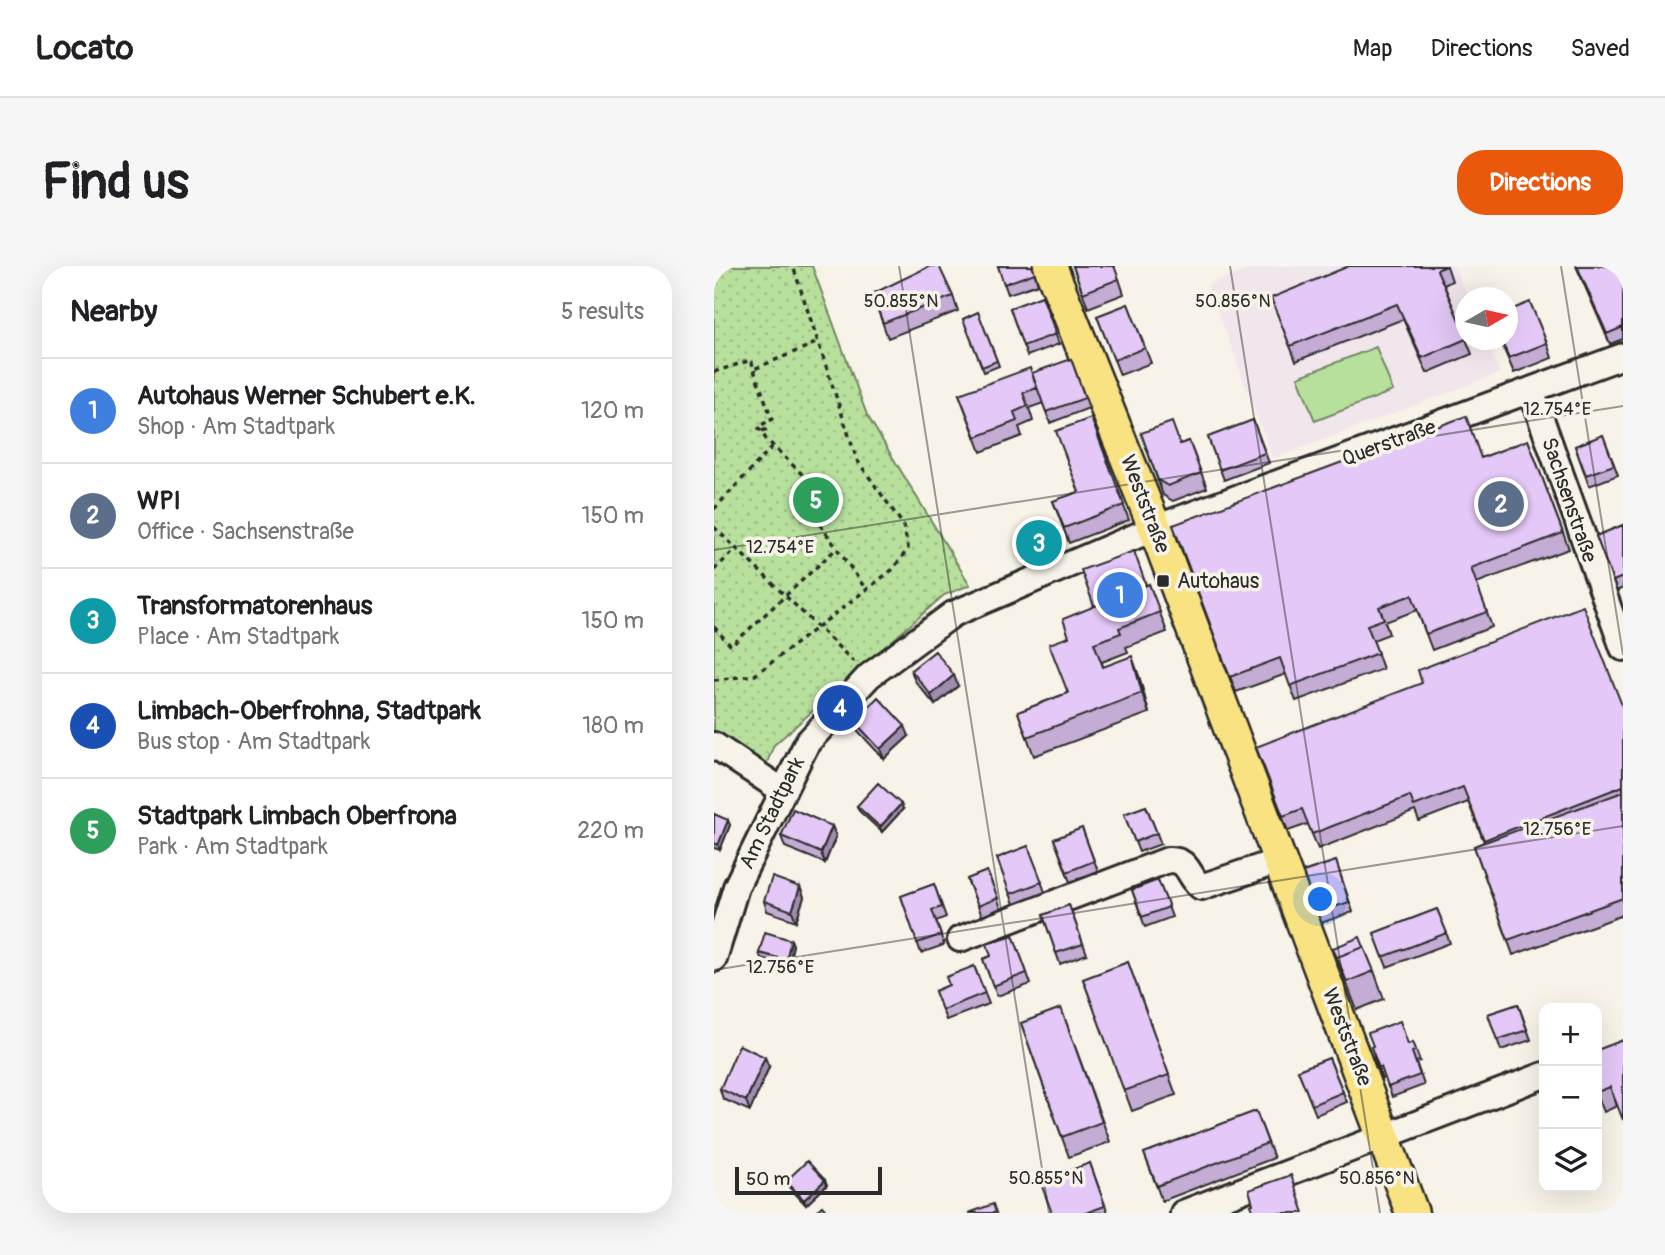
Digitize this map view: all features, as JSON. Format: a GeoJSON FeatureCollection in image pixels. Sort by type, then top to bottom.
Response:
{"type":"FeatureCollection","features":[{"type":"Feature","properties":{"kind":"main road","name":"Weststraße"},"geometry":{"type":"LineString","coordinates":[[1050,266],[1155,528],[1412,1213]]}},
{"type":"Feature","properties":{"kind":"street","name":"Querstraße"},"geometry":{"type":"LineString","coordinates":[[1155,528],[1623,356]]}},
{"type":"Feature","properties":{"kind":"street","name":"Sachsenstraße"},"geometry":{"type":"LineString","coordinates":[[1531,391],[1623,648]]}},
{"type":"Feature","properties":{"kind":"street","name":"Am Stadtpark"},"geometry":{"type":"LineString","coordinates":[[714,959],[736,887],[807,743],[869,676],[953,614],[1155,528]]}},
{"type":"Feature","properties":{"kind":"street"},"geometry":{"type":"LineString","coordinates":[[714,745],[783,791]]}},
{"type":"Feature","properties":{"kind":"street"},"geometry":{"type":"LineString","coordinates":[[960,939],[1168,860],[1178,859],[1187,865],[1201,887],[1212,886],[1279,861]]}},
{"type":"Feature","properties":{"kind":"street"},"geometry":{"type":"LineString","coordinates":[[1183,1213],[1539,1076]]}},
{"type":"Feature","properties":{"kind":"path"},"geometry":{"type":"LineString","coordinates":[[714,680],[755,675],[903,560],[908,540],[896,512],[857,460],[816,343],[793,266]]}},
{"type":"Feature","properties":{"kind":"path"},"geometry":{"type":"LineString","coordinates":[[754,369],[816,343]]}},
{"type":"Feature","properties":{"kind":"path"},"geometry":{"type":"LineString","coordinates":[[714,372],[751,360],[772,419],[759,424],[762,431],[773,446],[809,481],[814,516],[865,588]]}},
{"type":"Feature","properties":{"kind":"path"},"geometry":{"type":"LineString","coordinates":[[714,509],[773,446]]}},
{"type":"Feature","properties":{"kind":"path"},"geometry":{"type":"LineString","coordinates":[[714,527],[846,654]]}},
{"type":"Feature","properties":{"kind":"path"},"geometry":{"type":"LineString","coordinates":[[714,627],[731,646],[837,548]]}},
{"type":"Feature","properties":{"kind":"path"},"geometry":{"type":"LineString","coordinates":[[714,569],[736,549]]}},
{"type":"Feature","properties":{"kind":"shaded area"},"geometry":{"type":"Polygon","coordinates":[[[1257,266],[1454,266],[1463,287],[1455,287],[1455,350],[1490,350],[1500,373],[1273,459],[1208,285],[1257,266]]]}},
{"type":"Feature","properties":{"kind":"green space"},"geometry":{"type":"Polygon","coordinates":[[[714,266],[812,266],[867,415],[970,585],[944,595],[774,745],[766,765],[714,730],[714,266]]]}},
{"type":"Feature","properties":{"kind":"green space"},"geometry":{"type":"Polygon","coordinates":[[[1376,347],[1393,391],[1315,421],[1298,377],[1376,347]]]}},
{"type":"Feature","properties":{"kind":"building"},"geometry":{"type":"Polygon","coordinates":[[[930,266],[939,266],[953,296],[883,323],[872,294],[930,266]]]}},
{"type":"Feature","properties":{"kind":"building"},"geometry":{"type":"Polygon","coordinates":[[[998,266],[1032,266],[1035,273],[1004,284],[998,266]]]}},
{"type":"Feature","properties":{"kind":"building"},"geometry":{"type":"Polygon","coordinates":[[[1073,266],[1114,266],[1119,279],[1083,293],[1073,266]]]}},
{"type":"Feature","properties":{"kind":"building"},"geometry":{"type":"Polygon","coordinates":[[[1349,266],[1446,266],[1437,270],[1455,311],[1455,344],[1422,358],[1397,304],[1290,346],[1271,298],[1349,266]]]}},
{"type":"Feature","properties":{"kind":"building"},"geometry":{"type":"Polygon","coordinates":[[[1577,266],[1617,266],[1623,279],[1623,327],[1607,334],[1577,266]]]}},
{"type":"Feature","properties":{"kind":"building"},"geometry":{"type":"Polygon","coordinates":[[[1042,296],[1056,334],[1023,346],[1010,308],[1042,296]]]}},
{"type":"Feature","properties":{"kind":"building"},"geometry":{"type":"Polygon","coordinates":[[[1530,302],[1547,343],[1509,358],[1505,350],[1518,350],[1518,307],[1530,302]]]}},
{"type":"Feature","properties":{"kind":"building"},"geometry":{"type":"Polygon","coordinates":[[[1128,304],[1145,348],[1114,360],[1097,316],[1128,304]]]}},
{"type":"Feature","properties":{"kind":"building"},"geometry":{"type":"Polygon","coordinates":[[[978,312],[997,361],[982,367],[963,319],[978,312]]]}},
{"type":"Feature","properties":{"kind":"building"},"geometry":{"type":"Polygon","coordinates":[[[1071,359],[1085,398],[1046,412],[1032,373],[1071,359]]]}},
{"type":"Feature","properties":{"kind":"building"},"geometry":{"type":"Polygon","coordinates":[[[1030,368],[1037,388],[1023,393],[1028,406],[1014,412],[1017,421],[976,437],[959,394],[1030,368]]]}},
{"type":"Feature","properties":{"kind":"building"},"geometry":{"type":"Polygon","coordinates":[[[1466,416],[1481,458],[1528,440],[1563,533],[1471,568],[1487,612],[1426,634],[1412,595],[1379,607],[1384,619],[1367,625],[1378,653],[1290,686],[1280,658],[1230,677],[1173,525],[1466,416]]]}},
{"type":"Feature","properties":{"kind":"building"},"geometry":{"type":"Polygon","coordinates":[[[1091,418],[1124,505],[1064,528],[1053,501],[1079,492],[1056,431],[1091,418]]]}},
{"type":"Feature","properties":{"kind":"building"},"geometry":{"type":"Polygon","coordinates":[[[1253,420],[1265,453],[1220,470],[1208,437],[1253,420]]]}},
{"type":"Feature","properties":{"kind":"building"},"geometry":{"type":"Polygon","coordinates":[[[1172,422],[1180,444],[1189,441],[1201,473],[1168,486],[1158,480],[1141,433],[1172,422]]]}},
{"type":"Feature","properties":{"kind":"building"},"geometry":{"type":"Polygon","coordinates":[[[1603,435],[1614,465],[1586,475],[1575,446],[1603,435]]]}},
{"type":"Feature","properties":{"kind":"building"},"geometry":{"type":"Polygon","coordinates":[[[1040,521],[1042,531],[1027,536],[1024,526],[1040,521]]]}},
{"type":"Feature","properties":{"kind":"building"},"geometry":{"type":"Polygon","coordinates":[[[1623,525],[1623,577],[1613,581],[1596,536],[1623,525]]]}},
{"type":"Feature","properties":{"kind":"building"},"geometry":{"type":"Polygon","coordinates":[[[1134,551],[1146,585],[1094,606],[1081,570],[1134,551]]]}},
{"type":"Feature","properties":{"kind":"building"},"geometry":{"type":"Polygon","coordinates":[[[1149,584],[1160,612],[1119,628],[1121,633],[1094,643],[1103,667],[1132,656],[1142,693],[1027,737],[1018,712],[1068,693],[1049,644],[1069,637],[1063,619],[1149,584]]]}},
{"type":"Feature","properties":{"kind":"building"},"geometry":{"type":"Polygon","coordinates":[[[1583,606],[1623,708],[1623,786],[1484,840],[1463,787],[1414,806],[1410,796],[1312,834],[1302,809],[1283,816],[1256,747],[1422,683],[1418,670],[1583,606]]]}},
{"type":"Feature","properties":{"kind":"building"},"geometry":{"type":"Polygon","coordinates":[[[935,651],[954,675],[931,695],[911,670],[935,651]]]}},
{"type":"Feature","properties":{"kind":"building"},"geometry":{"type":"Polygon","coordinates":[[[878,697],[905,726],[880,749],[854,721],[878,697]]]}},
{"type":"Feature","properties":{"kind":"building"},"geometry":{"type":"Polygon","coordinates":[[[878,783],[901,804],[880,827],[857,806],[878,783]]]}},
{"type":"Feature","properties":{"kind":"building"},"geometry":{"type":"Polygon","coordinates":[[[1623,792],[1623,898],[1508,940],[1474,846],[1623,792]]]}},
{"type":"Feature","properties":{"kind":"building"},"geometry":{"type":"Polygon","coordinates":[[[1146,806],[1157,833],[1135,842],[1124,814],[1146,806]]]}},
{"type":"Feature","properties":{"kind":"building"},"geometry":{"type":"Polygon","coordinates":[[[793,809],[832,826],[821,853],[781,836],[793,809]]]}},
{"type":"Feature","properties":{"kind":"building"},"geometry":{"type":"Polygon","coordinates":[[[714,814],[728,820],[718,845],[714,843],[714,814]]]}},
{"type":"Feature","properties":{"kind":"building"},"geometry":{"type":"Polygon","coordinates":[[[1082,828],[1094,861],[1067,872],[1054,839],[1082,828]]]}},
{"type":"Feature","properties":{"kind":"building"},"geometry":{"type":"Polygon","coordinates":[[[1028,846],[1042,882],[1010,894],[997,858],[1028,846]]]}},
{"type":"Feature","properties":{"kind":"building"},"geometry":{"type":"Polygon","coordinates":[[[1336,861],[1349,902],[1317,913],[1303,872],[1336,861]]]}},
{"type":"Feature","properties":{"kind":"building"},"geometry":{"type":"Polygon","coordinates":[[[987,871],[998,898],[978,906],[967,879],[987,871]]]}},
{"type":"Feature","properties":{"kind":"building"},"geometry":{"type":"Polygon","coordinates":[[[772,877],[800,887],[792,911],[764,901],[772,877]]]}},
{"type":"Feature","properties":{"kind":"building"},"geometry":{"type":"Polygon","coordinates":[[[1158,880],[1169,907],[1142,917],[1132,890],[1158,880]]]}},
{"type":"Feature","properties":{"kind":"building"},"geometry":{"type":"Polygon","coordinates":[[[934,884],[942,907],[932,910],[941,935],[917,943],[901,896],[934,884]]]}},
{"type":"Feature","properties":{"kind":"building"},"geometry":{"type":"Polygon","coordinates":[[[1069,905],[1083,944],[1056,953],[1043,915],[1069,905]]]}},
{"type":"Feature","properties":{"kind":"building"},"geometry":{"type":"Polygon","coordinates":[[[1437,909],[1447,933],[1383,957],[1374,933],[1437,909]]]}},
{"type":"Feature","properties":{"kind":"building"},"geometry":{"type":"Polygon","coordinates":[[[765,932],[791,940],[786,960],[759,953],[765,932]]]}},
{"type":"Feature","properties":{"kind":"building"},"geometry":{"type":"Polygon","coordinates":[[[1013,935],[1027,973],[993,986],[983,959],[991,956],[987,944],[1013,935]]]}},
{"type":"Feature","properties":{"kind":"building"},"geometry":{"type":"Polygon","coordinates":[[[1360,937],[1364,947],[1337,957],[1344,975],[1333,948],[1360,937]]]}},
{"type":"Feature","properties":{"kind":"building"},"geometry":{"type":"Polygon","coordinates":[[[1364,947],[1374,971],[1347,982],[1337,957],[1364,947]]]}},
{"type":"Feature","properties":{"kind":"building"},"geometry":{"type":"Polygon","coordinates":[[[1128,962],[1169,1075],[1124,1091],[1083,979],[1128,962]]]}},
{"type":"Feature","properties":{"kind":"building"},"geometry":{"type":"Polygon","coordinates":[[[974,966],[985,993],[942,1010],[935,991],[949,985],[946,977],[974,966]]]}},
{"type":"Feature","properties":{"kind":"building"},"geometry":{"type":"Polygon","coordinates":[[[1518,1004],[1527,1030],[1497,1040],[1488,1014],[1518,1004]]]}},
{"type":"Feature","properties":{"kind":"building"},"geometry":{"type":"Polygon","coordinates":[[[1061,1008],[1102,1122],[1062,1137],[1021,1023],[1061,1008]]]}},
{"type":"Feature","properties":{"kind":"building"},"geometry":{"type":"Polygon","coordinates":[[[1400,1021],[1408,1044],[1413,1042],[1416,1050],[1412,1052],[1420,1075],[1388,1087],[1368,1033],[1400,1021]]]}},
{"type":"Feature","properties":{"kind":"building"},"geometry":{"type":"Polygon","coordinates":[[[1623,1040],[1623,1120],[1610,1087],[1602,1090],[1602,1048],[1623,1040]]]}},
{"type":"Feature","properties":{"kind":"building"},"geometry":{"type":"Polygon","coordinates":[[[739,1045],[765,1057],[746,1101],[720,1089],[739,1045]]]}},
{"type":"Feature","properties":{"kind":"building"},"geometry":{"type":"Polygon","coordinates":[[[1329,1058],[1343,1092],[1312,1105],[1298,1070],[1329,1058]]]}},
{"type":"Feature","properties":{"kind":"building"},"geometry":{"type":"Polygon","coordinates":[[[1256,1111],[1268,1143],[1157,1186],[1144,1153],[1256,1111]]]}},
{"type":"Feature","properties":{"kind":"building"},"geometry":{"type":"Polygon","coordinates":[[[807,1161],[825,1180],[804,1200],[786,1181],[807,1161]]]}},
{"type":"Feature","properties":{"kind":"building"},"geometry":{"type":"Polygon","coordinates":[[[1090,1163],[1105,1206],[1086,1213],[1052,1213],[1040,1181],[1090,1163]]]}},
{"type":"Feature","properties":{"kind":"building"},"geometry":{"type":"Polygon","coordinates":[[[1291,1175],[1304,1213],[1254,1213],[1249,1190],[1291,1175]]]}},
{"type":"Feature","properties":{"kind":"building"},"geometry":{"type":"Polygon","coordinates":[[[993,1204],[996,1213],[969,1213],[993,1204]]]}},
{"type":"Feature","properties":{"kind":"building"},"geometry":{"type":"Polygon","coordinates":[[[822,1206],[828,1213],[814,1213],[822,1206]]]}},
{"type":"Feature","properties":{"kind":"place","name":"Stadtpark Limbach Oberfrona"},"geometry":{"type":"Point","coordinates":[816,500]}},
{"type":"Feature","properties":{"kind":"place","name":"WPI"},"geometry":{"type":"Point","coordinates":[1501,504]}},
{"type":"Feature","properties":{"kind":"place","name":"Transformatorenhaus"},"geometry":{"type":"Point","coordinates":[1039,543]}},
{"type":"Feature","properties":{"kind":"place","name":"Autohaus"},"geometry":{"type":"Point","coordinates":[1163,581]}},
{"type":"Feature","properties":{"kind":"place","name":"Autohaus Werner Schubert e.K."},"geometry":{"type":"Point","coordinates":[1120,595]}},
{"type":"Feature","properties":{"kind":"place","name":"Limbach-Oberfrohna, Stadtpark"},"geometry":{"type":"Point","coordinates":[840,708]}}]}
